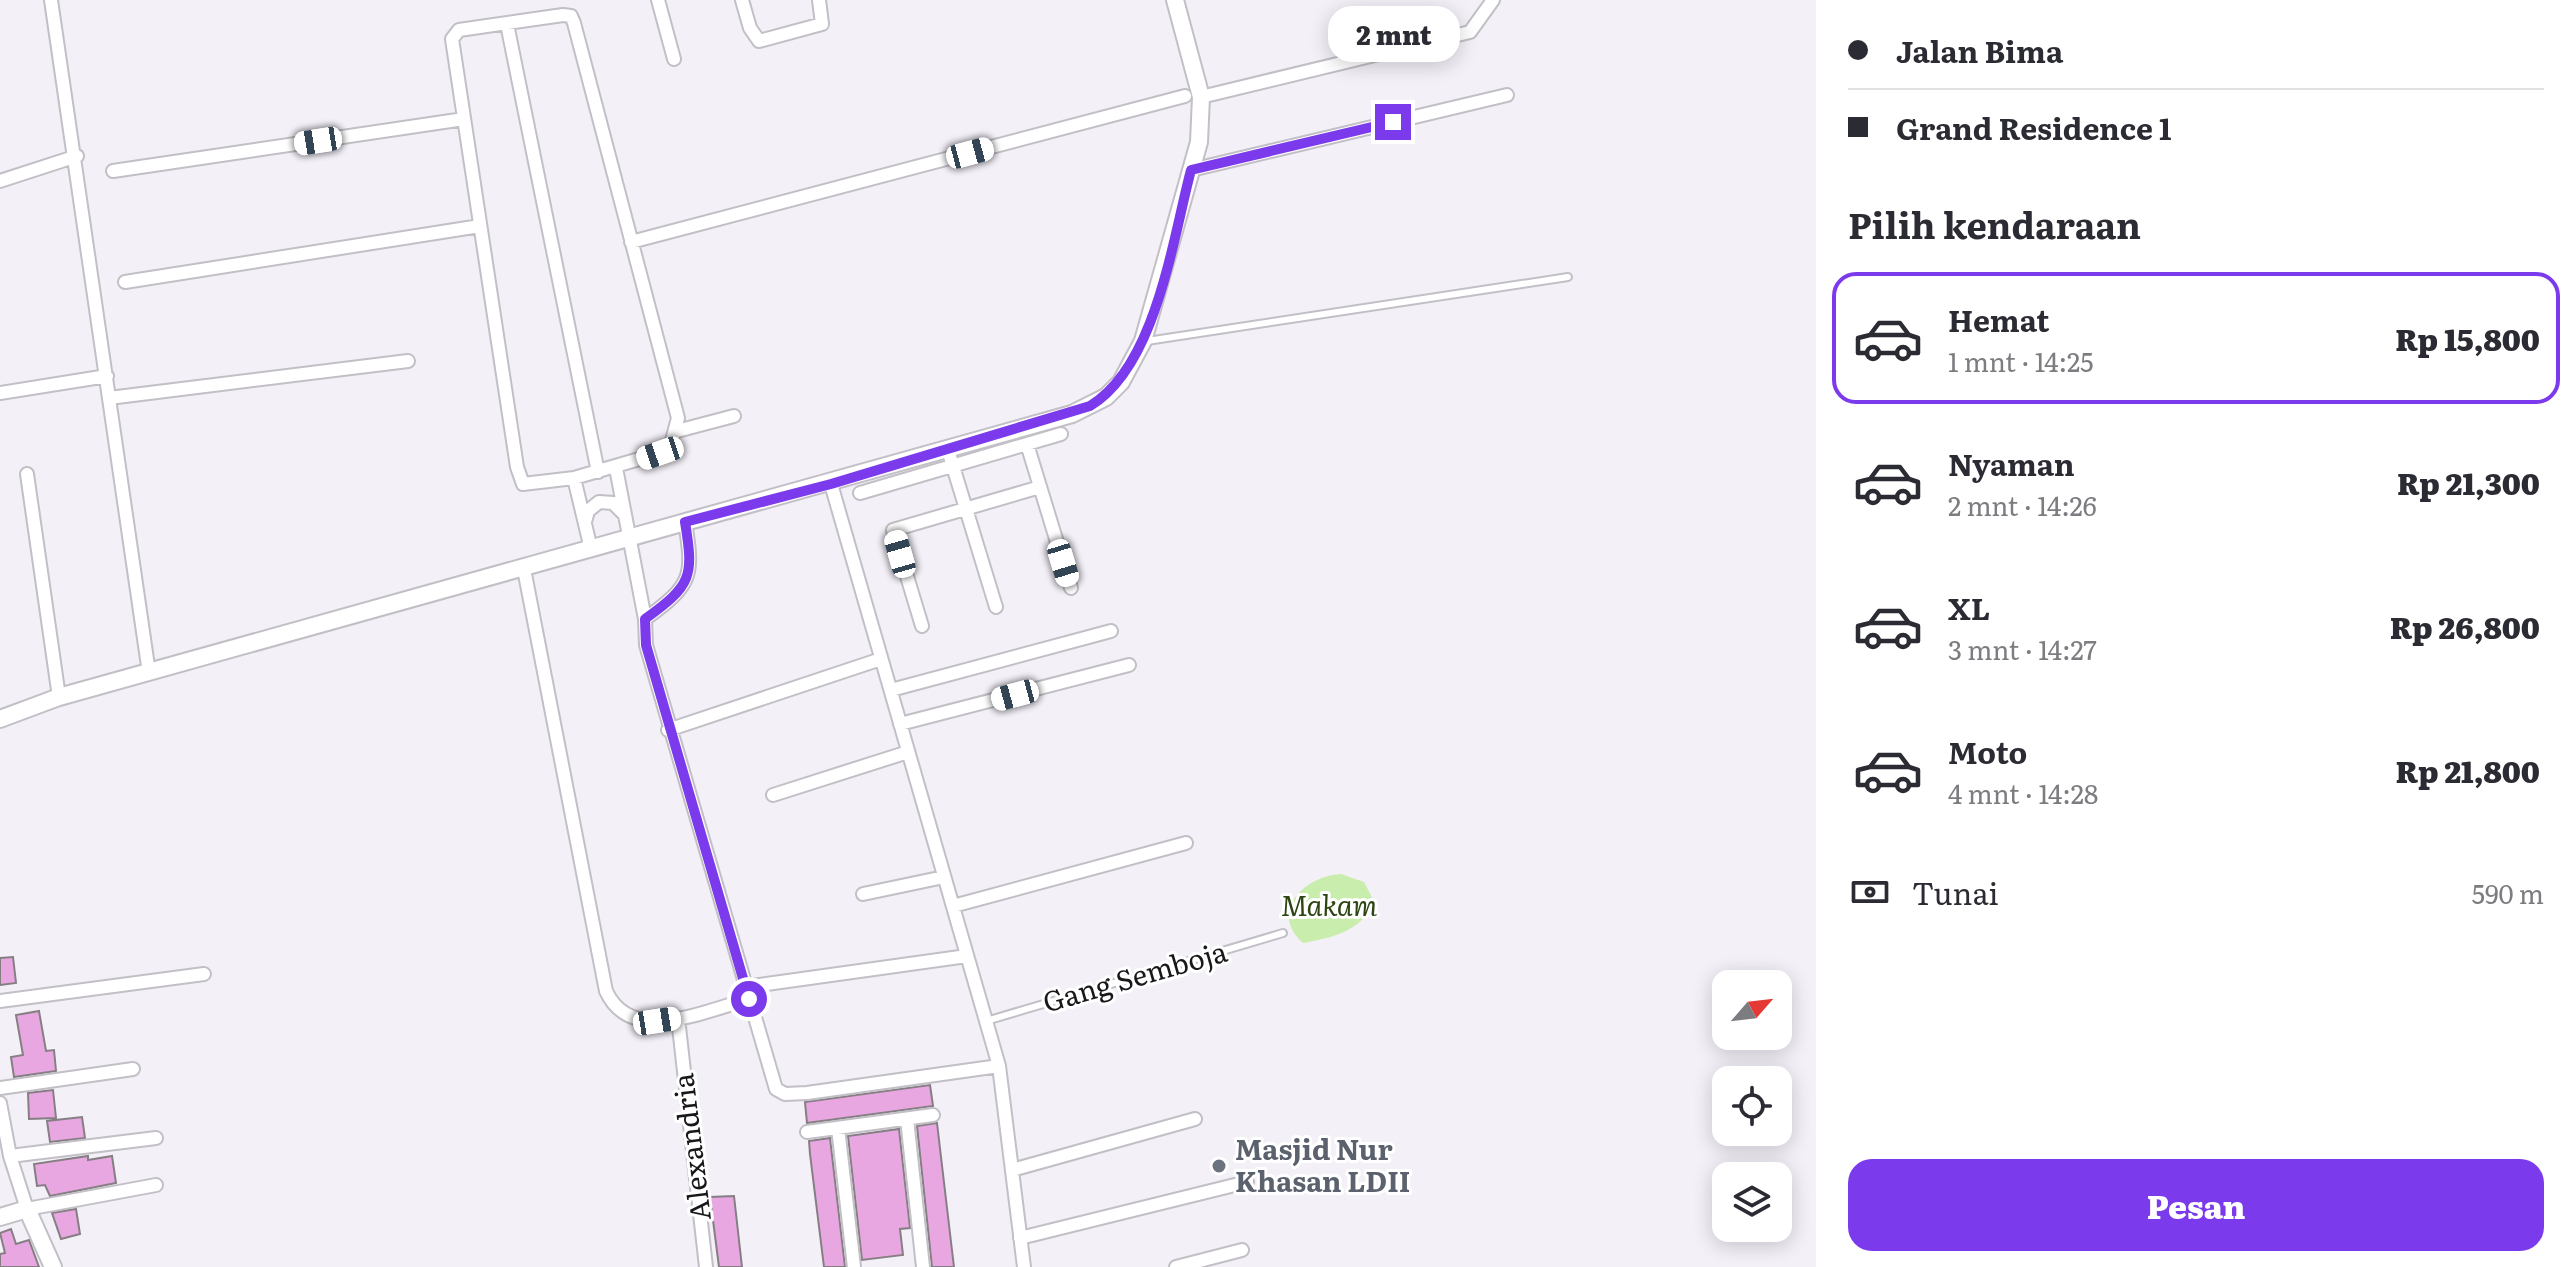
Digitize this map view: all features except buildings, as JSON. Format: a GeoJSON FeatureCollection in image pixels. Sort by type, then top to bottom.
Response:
{"type":"FeatureCollection","features":[{"type":"Feature","properties":{"kind":"street"},"geometry":{"type":"LineString","coordinates":[[51,0],[77,156],[149,673]]}},
{"type":"Feature","properties":{"kind":"street"},"geometry":{"type":"LineString","coordinates":[[658,0],[674,59]]}},
{"type":"Feature","properties":{"kind":"street"},"geometry":{"type":"LineString","coordinates":[[742,0],[750,28],[759,41],[822,24],[819,0]]}},
{"type":"Feature","properties":{"kind":"street"},"geometry":{"type":"LineString","coordinates":[[860,493],[1090,406],[1121,382],[1143,341],[1199,142],[1175,0]]}},
{"type":"Feature","properties":{"kind":"street"},"geometry":{"type":"LineString","coordinates":[[631,242],[1193,96],[1470,32],[1493,0]]}},
{"type":"Feature","properties":{"kind":"street"},"geometry":{"type":"LineString","coordinates":[[571,16],[678,418],[677,431],[671,444],[660,453],[574,478],[523,484],[517,467],[464,119],[454,33],[571,16]]}},
{"type":"Feature","properties":{"kind":"street"},"geometry":{"type":"LineString","coordinates":[[507,24],[598,472]]}},
{"type":"Feature","properties":{"kind":"street"},"geometry":{"type":"LineString","coordinates":[[1191,170],[1507,95]]}},
{"type":"Feature","properties":{"kind":"street"},"geometry":{"type":"LineString","coordinates":[[113,171],[464,119]]}},
{"type":"Feature","properties":{"kind":"street"},"geometry":{"type":"LineString","coordinates":[[0,181],[77,156]]}},
{"type":"Feature","properties":{"kind":"street"},"geometry":{"type":"LineString","coordinates":[[125,282],[480,226]]}},
{"type":"Feature","properties":{"kind":"street"},"geometry":{"type":"LineString","coordinates":[[109,398],[408,361]]}},
{"type":"Feature","properties":{"kind":"street"},"geometry":{"type":"LineString","coordinates":[[0,393],[107,376]]}},
{"type":"Feature","properties":{"kind":"street"},"geometry":{"type":"LineString","coordinates":[[677,431],[734,416]]}},
{"type":"Feature","properties":{"kind":"street"},"geometry":{"type":"LineString","coordinates":[[0,719],[59,697],[685,522],[831,484],[1027,444],[1061,434]]}},
{"type":"Feature","properties":{"kind":"street"},"geometry":{"type":"LineString","coordinates":[[1027,444],[1071,588]]}},
{"type":"Feature","properties":{"kind":"street"},"geometry":{"type":"LineString","coordinates":[[950,458],[996,607]]}},
{"type":"Feature","properties":{"kind":"street"},"geometry":{"type":"LineString","coordinates":[[616,468],[645,619],[646,645],[770,1079],[776,1089],[785,1094],[999,1066]]}},
{"type":"Feature","properties":{"kind":"street"},"geometry":{"type":"LineString","coordinates":[[27,474],[59,697]]}},
{"type":"Feature","properties":{"kind":"street"},"geometry":{"type":"LineString","coordinates":[[574,478],[591,549]]}},
{"type":"Feature","properties":{"kind":"street"},"geometry":{"type":"LineString","coordinates":[[831,484],[999,1066],[1024,1267]]}},
{"type":"Feature","properties":{"kind":"street"},"geometry":{"type":"LineString","coordinates":[[922,626],[893,530],[1040,487]]}},
{"type":"Feature","properties":{"kind":"street"},"geometry":{"type":"LineString","coordinates":[[585,525],[592,506],[606,501],[619,506],[626,519]]}},
{"type":"Feature","properties":{"kind":"street"},"geometry":{"type":"LineString","coordinates":[[645,619],[687,579],[692,565],[685,522]]}},
{"type":"Feature","properties":{"kind":"street"},"geometry":{"type":"LineString","coordinates":[[524,569],[606,991],[611,1003],[628,1018],[657,1021],[747,993],[967,956]]}},
{"type":"Feature","properties":{"kind":"street"},"geometry":{"type":"LineString","coordinates":[[891,690],[1111,631]]}},
{"type":"Feature","properties":{"kind":"street"},"geometry":{"type":"LineString","coordinates":[[668,730],[881,659]]}},
{"type":"Feature","properties":{"kind":"street"},"geometry":{"type":"LineString","coordinates":[[900,724],[1129,665]]}},
{"type":"Feature","properties":{"kind":"street"},"geometry":{"type":"LineString","coordinates":[[773,795],[908,752]]}},
{"type":"Feature","properties":{"kind":"street"},"geometry":{"type":"LineString","coordinates":[[953,906],[1186,843]]}},
{"type":"Feature","properties":{"kind":"street"},"geometry":{"type":"LineString","coordinates":[[863,894],[944,877]]}},
{"type":"Feature","properties":{"kind":"street"},"geometry":{"type":"LineString","coordinates":[[0,1001],[204,974]]}},
{"type":"Feature","properties":{"kind":"street","name":"Alexandria"},"geometry":{"type":"LineString","coordinates":[[679,1027],[706,1267]]}},
{"type":"Feature","properties":{"kind":"street"},"geometry":{"type":"LineString","coordinates":[[0,1088],[133,1069]]}},
{"type":"Feature","properties":{"kind":"street"},"geometry":{"type":"LineString","coordinates":[[0,1103],[10,1156],[27,1209],[53,1267]]}},
{"type":"Feature","properties":{"kind":"street"},"geometry":{"type":"LineString","coordinates":[[807,1132],[933,1115]]}},
{"type":"Feature","properties":{"kind":"street"},"geometry":{"type":"LineString","coordinates":[[907,1119],[923,1267]]}},
{"type":"Feature","properties":{"kind":"street"},"geometry":{"type":"LineString","coordinates":[[1012,1170],[1195,1119]]}},
{"type":"Feature","properties":{"kind":"street"},"geometry":{"type":"LineString","coordinates":[[838,1128],[854,1267]]}},
{"type":"Feature","properties":{"kind":"street"},"geometry":{"type":"LineString","coordinates":[[10,1156],[156,1138]]}},
{"type":"Feature","properties":{"kind":"street"},"geometry":{"type":"LineString","coordinates":[[1020,1238],[1247,1182]]}},
{"type":"Feature","properties":{"kind":"street"},"geometry":{"type":"LineString","coordinates":[[0,1217],[62,1200],[156,1185]]}},
{"type":"Feature","properties":{"kind":"street"},"geometry":{"type":"LineString","coordinates":[[1176,1267],[1242,1250]]}},
{"type":"Feature","properties":{"kind":"lane"},"geometry":{"type":"LineString","coordinates":[[1143,341],[1568,277]]}},
{"type":"Feature","properties":{"kind":"lane","name":"Gang Semboja"},"geometry":{"type":"LineString","coordinates":[[986,1021],[1283,933]]}},
{"type":"Feature","properties":{"kind":"green space","name":"Makam"},"geometry":{"type":"Polygon","coordinates":[[[1341,874],[1364,882],[1375,903],[1361,921],[1345,932],[1303,943],[1293,931],[1289,919],[1295,898],[1315,881],[1341,874]]]}},
{"type":"Feature","properties":{"kind":"place","name":"Masjid Nur Khasan LDII"},"geometry":{"type":"Point","coordinates":[1219,1166]}},
{"type":"Feature","properties":{"kind":"route"},"geometry":{"type":"LineString","coordinates":[[749,999],[668,730],[646,645],[645,619],[676,593],[687,579],[692,565],[685,522],[831,484],[1072,414],[1106,397],[1121,382],[1143,341],[1191,170],[1393,122]]}}]}
